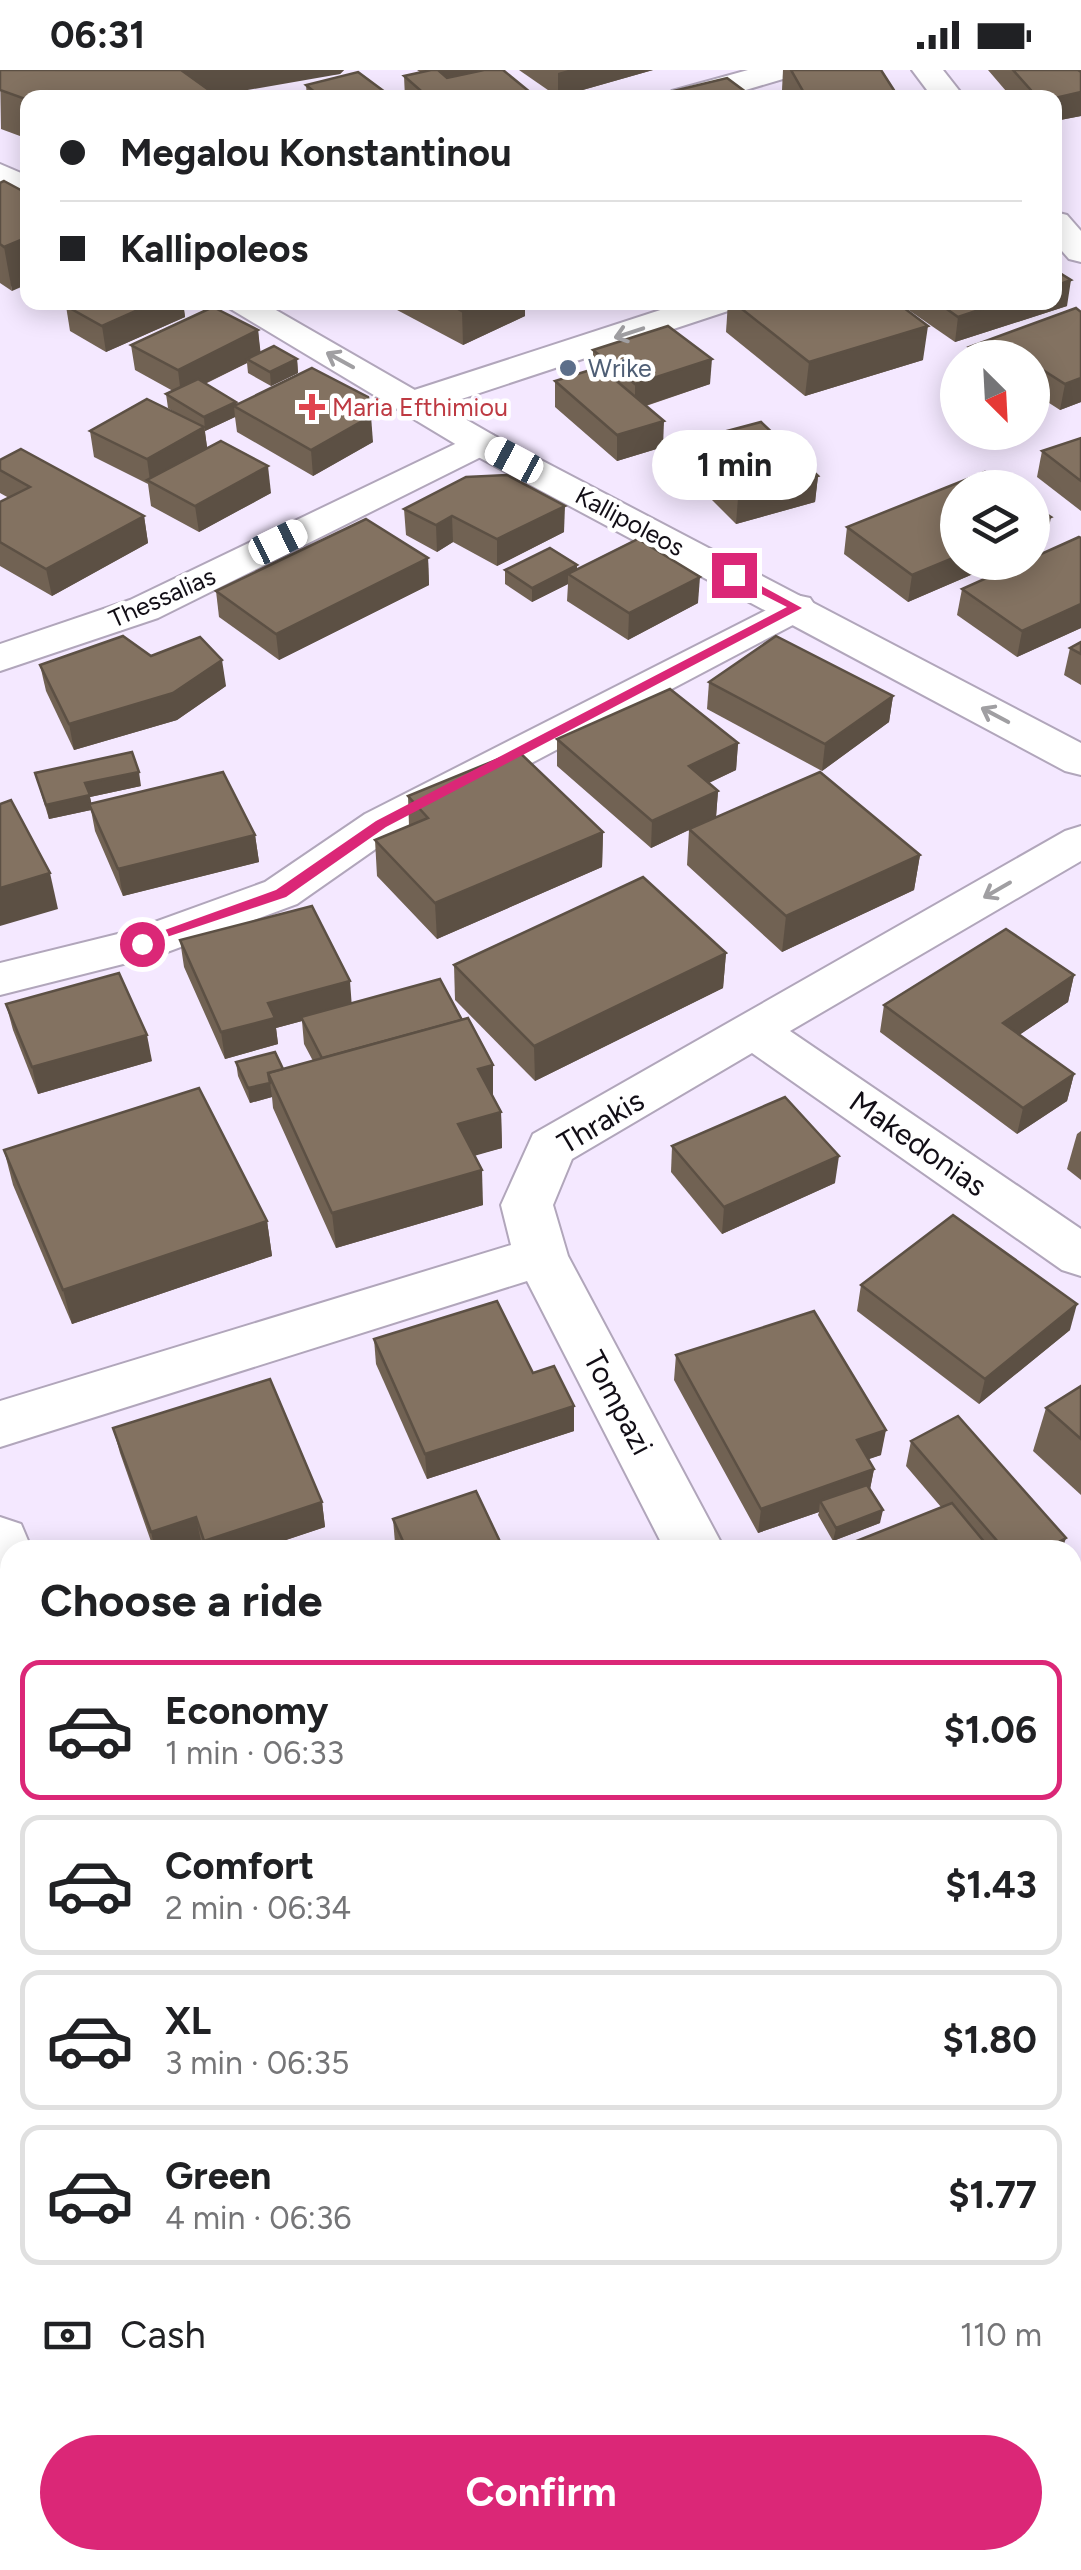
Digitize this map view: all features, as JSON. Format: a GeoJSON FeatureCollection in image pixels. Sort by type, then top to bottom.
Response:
{"type":"FeatureCollection","features":[{"type":"Feature","properties":{"kind":"street"},"geometry":{"type":"LineString","coordinates":[[711,90],[782,70]]}},
{"type":"Feature","properties":{"kind":"street"},"geometry":{"type":"LineString","coordinates":[[926,70],[943,90]]}},
{"type":"Feature","properties":{"kind":"street"},"geometry":{"type":"LineString","coordinates":[[1062,230],[1081,252]]}},
{"type":"Feature","properties":{"kind":"street","name":"Kallipoleos"},"geometry":{"type":"LineString","coordinates":[[250,310],[480,442],[1081,761]]}},
{"type":"Feature","properties":{"kind":"street"},"geometry":{"type":"LineString","coordinates":[[415,402],[697,310]]}},
{"type":"Feature","properties":{"kind":"street","name":"Thessalias"},"geometry":{"type":"LineString","coordinates":[[0,658],[144,609],[480,442]]}},
{"type":"Feature","properties":{"kind":"street"},"geometry":{"type":"LineString","coordinates":[[0,978],[142,944],[281,894],[381,824],[796,608]]}},
{"type":"Feature","properties":{"kind":"street","name":"Thrakis"},"geometry":{"type":"LineString","coordinates":[[541,1256],[528,1206],[552,1147],[1081,841]]}},
{"type":"Feature","properties":{"kind":"street","name":"Makedonias"},"geometry":{"type":"LineString","coordinates":[[756,1032],[1081,1256]]}},
{"type":"Feature","properties":{"kind":"street"},"geometry":{"type":"LineString","coordinates":[[0,1424],[541,1256]]}},
{"type":"Feature","properties":{"kind":"street","name":"Tompazi"},"geometry":{"type":"LineString","coordinates":[[541,1256],[689,1540]]}},
{"type":"Feature","properties":{"kind":"building"},"geometry":{"type":"Polygon","coordinates":[[[0,70],[181,70],[209,90],[20,90],[20,97],[0,90],[0,70]]]}},
{"type":"Feature","properties":{"kind":"building"},"geometry":{"type":"Polygon","coordinates":[[[438,70],[447,78],[503,70],[527,90],[420,90],[404,76],[438,70]]]}},
{"type":"Feature","properties":{"kind":"building"},"geometry":{"type":"Polygon","coordinates":[[[791,70],[881,70],[894,90],[802,90],[791,70]]]}},
{"type":"Feature","properties":{"kind":"building"},"geometry":{"type":"Polygon","coordinates":[[[1013,70],[1081,72],[1081,92],[1062,96],[1062,90],[1031,90],[1013,70]]]}},
{"type":"Feature","properties":{"kind":"building"},"geometry":{"type":"Polygon","coordinates":[[[358,72],[382,90],[312,90],[306,85],[358,72]]]}},
{"type":"Feature","properties":{"kind":"building"},"geometry":{"type":"Polygon","coordinates":[[[727,78],[743,90],[678,90],[727,78]]]}},
{"type":"Feature","properties":{"kind":"building"},"geometry":{"type":"Polygon","coordinates":[[[4,181],[20,190],[20,240],[4,247],[0,244],[0,183],[4,181]]]}},
{"type":"Feature","properties":{"kind":"building"},"geometry":{"type":"Polygon","coordinates":[[[1076,308],[1081,312],[1081,378],[1065,384],[1050,374],[1050,340],[988,340],[1076,308]]]}},
{"type":"Feature","properties":{"kind":"building"},"geometry":{"type":"Polygon","coordinates":[[[73,310],[138,310],[102,326],[73,310]]]}},
{"type":"Feature","properties":{"kind":"building"},"geometry":{"type":"Polygon","coordinates":[[[207,310],[219,310],[258,330],[178,370],[131,345],[207,310]]]}},
{"type":"Feature","properties":{"kind":"building"},"geometry":{"type":"Polygon","coordinates":[[[743,310],[907,310],[928,326],[809,362],[743,310]]]}},
{"type":"Feature","properties":{"kind":"building"},"geometry":{"type":"Polygon","coordinates":[[[948,310],[979,310],[958,317],[948,310]]]}},
{"type":"Feature","properties":{"kind":"building"},"geometry":{"type":"Polygon","coordinates":[[[668,326],[712,359],[635,384],[593,350],[668,326]]]}},
{"type":"Feature","properties":{"kind":"building"},"geometry":{"type":"Polygon","coordinates":[[[274,346],[297,359],[270,372],[247,359],[274,346]]]}},
{"type":"Feature","properties":{"kind":"building"},"geometry":{"type":"Polygon","coordinates":[[[600,367],[664,421],[617,435],[555,381],[600,367]]]}},
{"type":"Feature","properties":{"kind":"building"},"geometry":{"type":"Polygon","coordinates":[[[312,368],[368,397],[371,416],[311,450],[234,406],[312,368]]]}},
{"type":"Feature","properties":{"kind":"building"},"geometry":{"type":"Polygon","coordinates":[[[198,379],[236,402],[204,417],[166,394],[198,379]]]}},
{"type":"Feature","properties":{"kind":"building"},"geometry":{"type":"Polygon","coordinates":[[[147,399],[204,427],[147,459],[90,431],[147,399]]]}},
{"type":"Feature","properties":{"kind":"building"},"geometry":{"type":"Polygon","coordinates":[[[761,422],[818,476],[738,498],[682,443],[761,422]]]}},
{"type":"Feature","properties":{"kind":"building"},"geometry":{"type":"Polygon","coordinates":[[[1081,438],[1081,481],[1042,451],[1081,438]]]}},
{"type":"Feature","properties":{"kind":"building"},"geometry":{"type":"Polygon","coordinates":[[[221,441],[268,466],[195,506],[147,480],[221,441]]]}},
{"type":"Feature","properties":{"kind":"building"},"geometry":{"type":"Polygon","coordinates":[[[21,449],[144,516],[46,569],[0,542],[0,502],[30,487],[0,470],[0,460],[21,449]]]}},
{"type":"Feature","properties":{"kind":"building"},"geometry":{"type":"Polygon","coordinates":[[[507,475],[565,506],[497,539],[452,516],[436,525],[404,509],[466,477],[507,475]]]}},
{"type":"Feature","properties":{"kind":"building"},"geometry":{"type":"Polygon","coordinates":[[[940,490],[940,563],[912,575],[847,527],[940,490]]]}},
{"type":"Feature","properties":{"kind":"building"},"geometry":{"type":"Polygon","coordinates":[[[366,519],[428,558],[276,634],[216,591],[366,519]]]}},
{"type":"Feature","properties":{"kind":"building"},"geometry":{"type":"Polygon","coordinates":[[[1081,538],[1081,604],[1022,631],[962,589],[982,580],[1050,580],[1050,550],[1081,538]]]}},
{"type":"Feature","properties":{"kind":"building"},"geometry":{"type":"Polygon","coordinates":[[[638,539],[700,577],[629,613],[568,574],[638,539]]]}},
{"type":"Feature","properties":{"kind":"building"},"geometry":{"type":"Polygon","coordinates":[[[550,548],[577,565],[532,588],[505,570],[550,548]]]}},
{"type":"Feature","properties":{"kind":"building"},"geometry":{"type":"Polygon","coordinates":[[[123,636],[151,656],[200,637],[222,660],[173,693],[69,724],[40,665],[123,636]]]}},
{"type":"Feature","properties":{"kind":"building"},"geometry":{"type":"Polygon","coordinates":[[[776,636],[893,696],[825,744],[709,682],[776,636]]]}},
{"type":"Feature","properties":{"kind":"building"},"geometry":{"type":"Polygon","coordinates":[[[1081,642],[1081,654],[1070,648],[1081,642]]]}},
{"type":"Feature","properties":{"kind":"building"},"geometry":{"type":"Polygon","coordinates":[[[670,689],[738,743],[689,766],[718,791],[652,821],[557,739],[670,689]]]}},
{"type":"Feature","properties":{"kind":"building"},"geometry":{"type":"Polygon","coordinates":[[[518,751],[603,832],[435,903],[375,840],[428,818],[408,796],[518,751]]]}},
{"type":"Feature","properties":{"kind":"building"},"geometry":{"type":"Polygon","coordinates":[[[132,752],[139,772],[85,783],[90,795],[46,805],[35,773],[132,752]]]}},
{"type":"Feature","properties":{"kind":"building"},"geometry":{"type":"Polygon","coordinates":[[[223,772],[255,835],[118,869],[89,804],[223,772]]]}},
{"type":"Feature","properties":{"kind":"building"},"geometry":{"type":"Polygon","coordinates":[[[820,772],[920,855],[786,916],[689,829],[820,772]]]}},
{"type":"Feature","properties":{"kind":"building"},"geometry":{"type":"Polygon","coordinates":[[[11,800],[50,873],[0,888],[0,804],[11,800]]]}},
{"type":"Feature","properties":{"kind":"building"},"geometry":{"type":"Polygon","coordinates":[[[643,877],[726,953],[534,1046],[454,965],[643,877]]]}},
{"type":"Feature","properties":{"kind":"building"},"geometry":{"type":"Polygon","coordinates":[[[312,906],[350,981],[268,1003],[275,1018],[221,1032],[180,940],[312,906]]]}},
{"type":"Feature","properties":{"kind":"building"},"geometry":{"type":"Polygon","coordinates":[[[1006,929],[1074,975],[1003,1023],[1074,1074],[1023,1108],[884,1005],[1006,929]]]}},
{"type":"Feature","properties":{"kind":"building"},"geometry":{"type":"Polygon","coordinates":[[[119,973],[147,1035],[32,1067],[6,1004],[119,973]]]}},
{"type":"Feature","properties":{"kind":"building"},"geometry":{"type":"Polygon","coordinates":[[[440,979],[462,1020],[322,1058],[301,1017],[440,979]]]}},
{"type":"Feature","properties":{"kind":"building"},"geometry":{"type":"Polygon","coordinates":[[[468,1018],[493,1065],[478,1069],[501,1112],[458,1124],[482,1170],[332,1213],[268,1073],[468,1018]]]}},
{"type":"Feature","properties":{"kind":"building"},"geometry":{"type":"Polygon","coordinates":[[[275,1052],[283,1069],[268,1073],[270,1083],[248,1088],[236,1062],[275,1052]]]}},
{"type":"Feature","properties":{"kind":"building"},"geometry":{"type":"Polygon","coordinates":[[[199,1088],[267,1221],[63,1290],[4,1150],[199,1088]]]}},
{"type":"Feature","properties":{"kind":"building"},"geometry":{"type":"Polygon","coordinates":[[[785,1097],[839,1156],[724,1207],[672,1146],[785,1097]]]}},
{"type":"Feature","properties":{"kind":"building"},"geometry":{"type":"Polygon","coordinates":[[[953,1215],[1077,1304],[985,1379],[861,1285],[953,1215]]]}},
{"type":"Feature","properties":{"kind":"building"},"geometry":{"type":"Polygon","coordinates":[[[497,1301],[533,1373],[554,1366],[574,1406],[425,1454],[374,1339],[497,1301]]]}},
{"type":"Feature","properties":{"kind":"building"},"geometry":{"type":"Polygon","coordinates":[[[814,1311],[886,1430],[857,1440],[874,1469],[761,1509],[676,1355],[814,1311]]]}},
{"type":"Feature","properties":{"kind":"building"},"geometry":{"type":"Polygon","coordinates":[[[270,1379],[322,1502],[207,1540],[204,1540],[196,1517],[151,1532],[113,1428],[270,1379]]]}},
{"type":"Feature","properties":{"kind":"building"},"geometry":{"type":"Polygon","coordinates":[[[1081,1386],[1081,1439],[1046,1408],[1081,1386]]]}},
{"type":"Feature","properties":{"kind":"building"},"geometry":{"type":"Polygon","coordinates":[[[958,1416],[1066,1538],[996,1540],[911,1441],[958,1416]]]}},
{"type":"Feature","properties":{"kind":"building"},"geometry":{"type":"Polygon","coordinates":[[[867,1485],[883,1510],[836,1528],[820,1501],[867,1485]]]}},
{"type":"Feature","properties":{"kind":"building"},"geometry":{"type":"Polygon","coordinates":[[[476,1491],[499,1540],[402,1540],[393,1519],[476,1491]]]}},
{"type":"Feature","properties":{"kind":"building"},"geometry":{"type":"Polygon","coordinates":[[[952,1503],[983,1540],[859,1540],[952,1503]]]}},
{"type":"Feature","properties":{"kind":"place","name":"Wrike"},"geometry":{"type":"Point","coordinates":[568,368]}},
{"type":"Feature","properties":{"kind":"place","name":"Maria Efthimiou"},"geometry":{"type":"Point","coordinates":[312,407]}},
{"type":"Feature","properties":{"kind":"route"},"geometry":{"type":"LineString","coordinates":[[142,944],[281,894],[381,824],[796,608],[734,575]]}}]}
